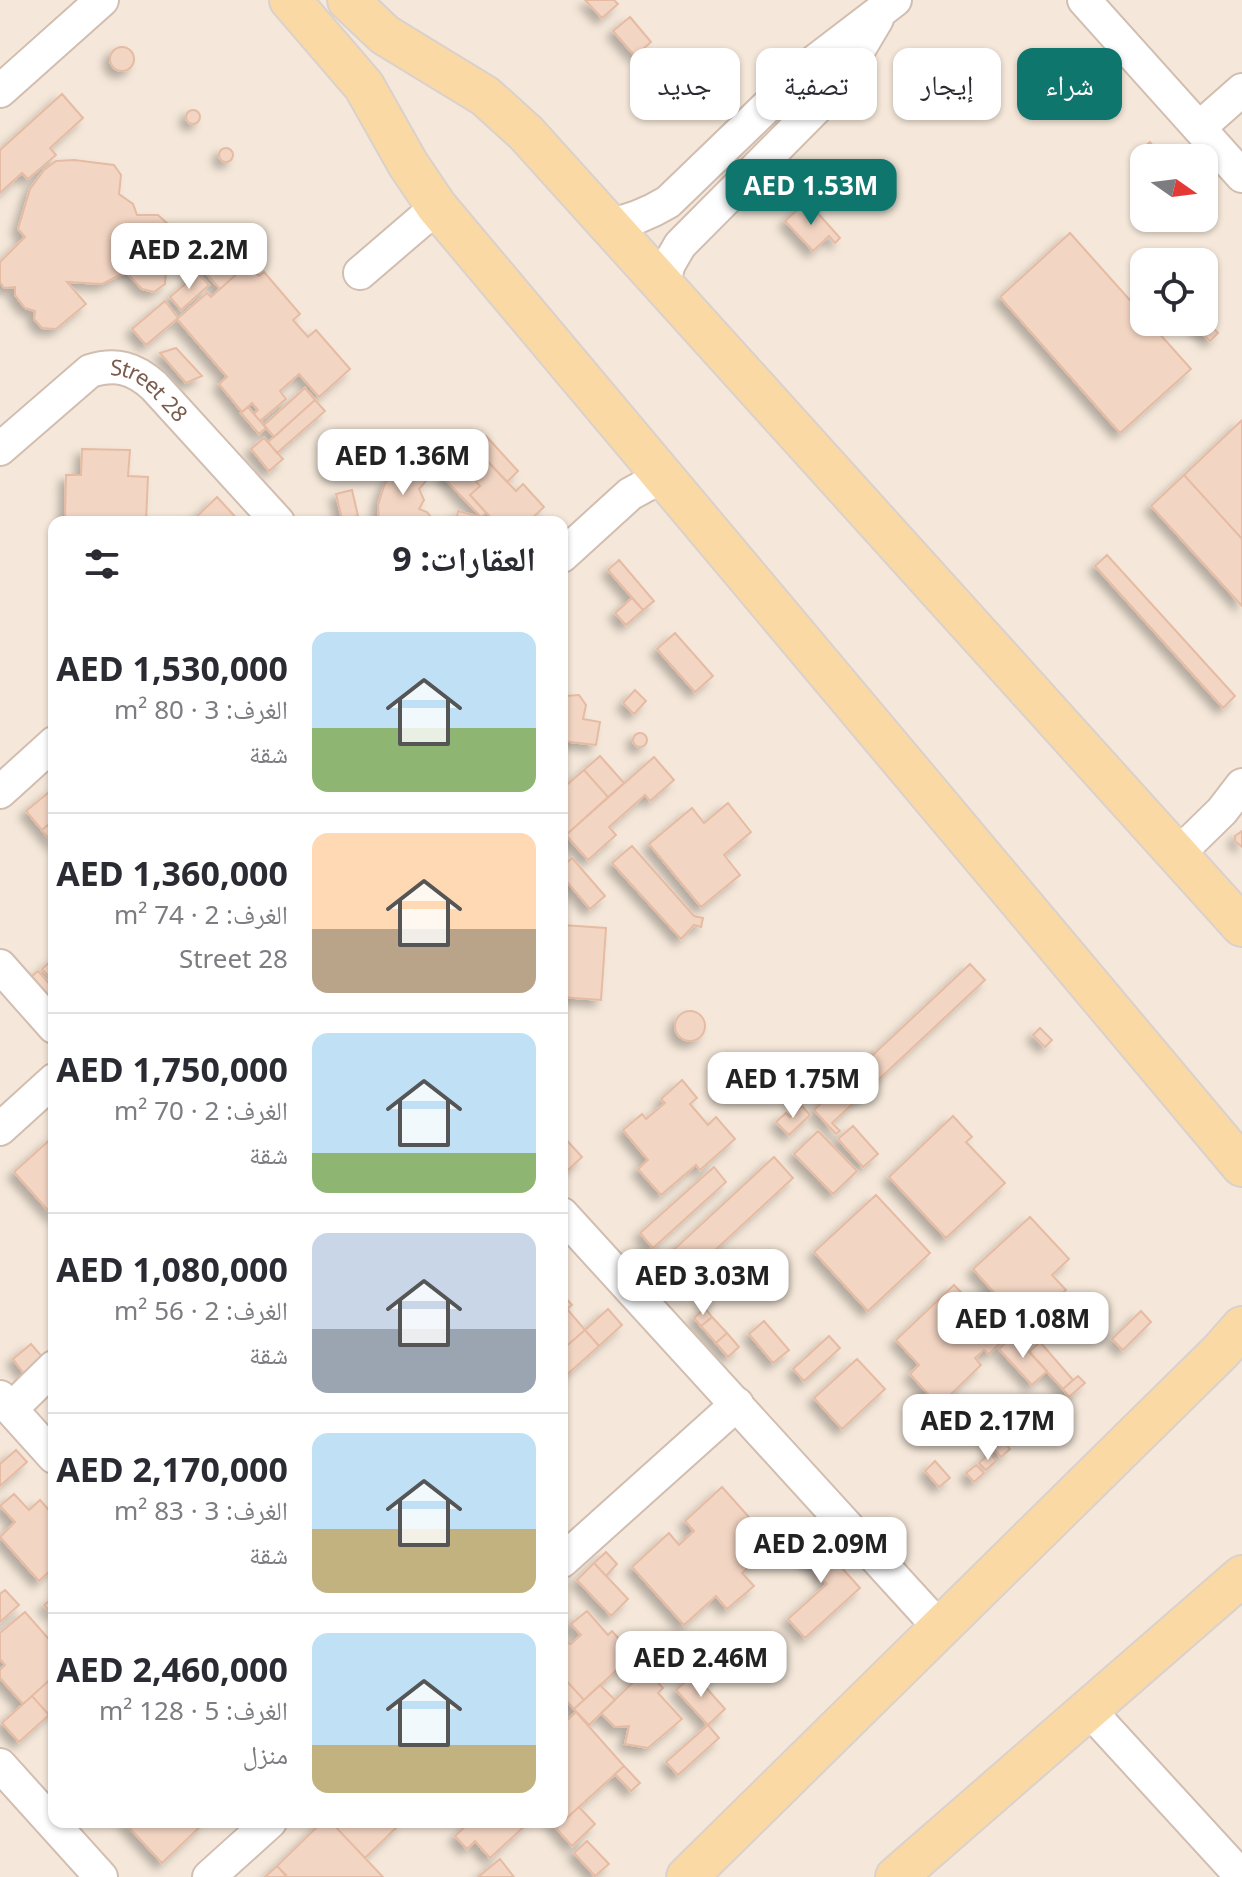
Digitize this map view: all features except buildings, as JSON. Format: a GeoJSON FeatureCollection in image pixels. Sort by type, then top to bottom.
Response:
{"type":"FeatureCollection","features":[{"type":"Feature","properties":{"kind":"main road"},"geometry":{"type":"LineString","coordinates":[[290,0],[364,86],[408,164],[437,207],[648,477],[1242,1166]]}},
{"type":"Feature","properties":{"kind":"main road"},"geometry":{"type":"LineString","coordinates":[[348,0],[385,35],[462,81],[506,114],[1242,926]]}},
{"type":"Feature","properties":{"kind":"main road"},"geometry":{"type":"LineString","coordinates":[[687,1877],[1242,1327]]}},
{"type":"Feature","properties":{"kind":"main road"},"geometry":{"type":"LineString","coordinates":[[896,1877],[1242,1576]]}},
{"type":"Feature","properties":{"kind":"street"},"geometry":{"type":"LineString","coordinates":[[0,91],[102,0]]}},
{"type":"Feature","properties":{"kind":"street"},"geometry":{"type":"LineString","coordinates":[[1084,0],[1242,176]]}},
{"type":"Feature","properties":{"kind":"street"},"geometry":{"type":"LineString","coordinates":[[609,225],[650,214],[668,202],[810,65],[887,7]]}},
{"type":"Feature","properties":{"kind":"street"},"geometry":{"type":"LineString","coordinates":[[663,284],[680,245],[836,88],[887,7]]}},
{"type":"Feature","properties":{"kind":"street"},"geometry":{"type":"LineString","coordinates":[[1199,128],[1242,90]]}},
{"type":"Feature","properties":{"kind":"street"},"geometry":{"type":"LineString","coordinates":[[360,273],[437,207]]}},
{"type":"Feature","properties":{"kind":"street","name":"Street 28"},"geometry":{"type":"LineString","coordinates":[[0,449],[90,371],[107,366],[125,367],[141,374],[154,386],[273,516]]}},
{"type":"Feature","properties":{"kind":"street"},"geometry":{"type":"LineString","coordinates":[[568,550],[648,477]]}},
{"type":"Feature","properties":{"kind":"street"},"geometry":{"type":"LineString","coordinates":[[0,792],[48,748]]}},
{"type":"Feature","properties":{"kind":"street"},"geometry":{"type":"LineString","coordinates":[[1178,854],[1222,811],[1242,785]]}},
{"type":"Feature","properties":{"kind":"street"},"geometry":{"type":"LineString","coordinates":[[0,966],[48,1020]]}},
{"type":"Feature","properties":{"kind":"street"},"geometry":{"type":"LineString","coordinates":[[0,1129],[48,1085]]}},
{"type":"Feature","properties":{"kind":"street"},"geometry":{"type":"LineString","coordinates":[[568,1221],[939,1627]]}},
{"type":"Feature","properties":{"kind":"street"},"geometry":{"type":"LineString","coordinates":[[48,1371],[5,1403],[48,1450]]}},
{"type":"Feature","properties":{"kind":"street"},"geometry":{"type":"LineString","coordinates":[[568,1556],[737,1404]]}},
{"type":"Feature","properties":{"kind":"street"},"geometry":{"type":"LineString","coordinates":[[1089,1710],[1242,1877]]}},
{"type":"Feature","properties":{"kind":"street"},"geometry":{"type":"LineString","coordinates":[[0,1765],[48,1818]]}},
{"type":"Feature","properties":{"kind":"street"},"geometry":{"type":"LineString","coordinates":[[57,1828],[101,1877]]}},
{"type":"Feature","properties":{"kind":"street"},"geometry":{"type":"LineString","coordinates":[[209,1877],[263,1828]]}},
{"type":"Feature","properties":{"kind":"shaded area"},"geometry":{"type":"Polygon","coordinates":[[[0,0],[1242,0],[1242,1877],[0,1877],[0,0]]]}}]}
